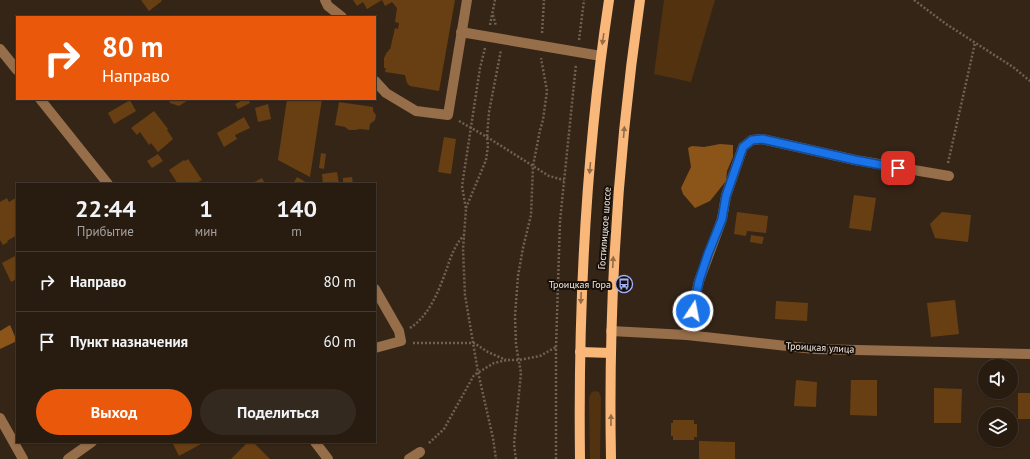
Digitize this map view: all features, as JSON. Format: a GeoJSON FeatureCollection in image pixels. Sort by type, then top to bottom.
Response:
{"type":"FeatureCollection","features":[{"type":"Feature","properties":{"kind":"main road","name":"Гостилицкое шоссе"},"geometry":{"type":"LineString","coordinates":[[580,459],[580,352],[583,247],[601,56],[609,0]]}},
{"type":"Feature","properties":{"kind":"main road","name":"Гостилицкое шоссе"},"geometry":{"type":"LineString","coordinates":[[611,459],[611,331],[613,270],[618,191],[632,54],[640,0]]}},
{"type":"Feature","properties":{"kind":"main road"},"geometry":{"type":"LineString","coordinates":[[580,352],[611,353]]}},
{"type":"Feature","properties":{"kind":"street"},"geometry":{"type":"LineString","coordinates":[[325,0],[328,6],[341,16]]}},
{"type":"Feature","properties":{"kind":"street"},"geometry":{"type":"LineString","coordinates":[[376,82],[386,93],[416,111],[448,115],[467,0]]}},
{"type":"Feature","properties":{"kind":"street"},"geometry":{"type":"LineString","coordinates":[[462,32],[601,56]]}},
{"type":"Feature","properties":{"kind":"street"},"geometry":{"type":"LineString","coordinates":[[0,48],[16,69]]}},
{"type":"Feature","properties":{"kind":"street"},"geometry":{"type":"LineString","coordinates":[[41,100],[107,183]]}},
{"type":"Feature","properties":{"kind":"street"},"geometry":{"type":"LineString","coordinates":[[687,335],[699,281],[722,219],[726,196],[743,147],[752,140],[762,139],[855,160],[946,176]]}},
{"type":"Feature","properties":{"kind":"street"},"geometry":{"type":"LineString","coordinates":[[376,291],[400,338],[376,348]]}},
{"type":"Feature","properties":{"kind":"street","name":"Троицкая улица"},"geometry":{"type":"LineString","coordinates":[[611,331],[687,335],[814,349],[1030,354]]}},
{"type":"Feature","properties":{"kind":"street"},"geometry":{"type":"LineString","coordinates":[[0,418],[23,459]]}},
{"type":"Feature","properties":{"kind":"street"},"geometry":{"type":"LineString","coordinates":[[68,459],[91,443]]}},
{"type":"Feature","properties":{"kind":"street"},"geometry":{"type":"LineString","coordinates":[[316,443],[328,459]]}},
{"type":"Feature","properties":{"kind":"street"},"geometry":{"type":"LineString","coordinates":[[409,459],[420,452]]}},
{"type":"Feature","properties":{"kind":"path"},"geometry":{"type":"LineString","coordinates":[[495,0],[480,68],[462,186],[466,209],[464,235],[465,295],[478,372],[493,438],[496,459]]}},
{"type":"Feature","properties":{"kind":"path"},"geometry":{"type":"LineString","coordinates":[[516,459],[514,444],[521,373],[516,345],[518,276],[531,215],[533,166],[543,120],[547,91],[540,45],[544,0]]}},
{"type":"Feature","properties":{"kind":"path"},"geometry":{"type":"LineString","coordinates":[[556,459],[556,347],[560,221],[577,51],[584,0]]}},
{"type":"Feature","properties":{"kind":"path"},"geometry":{"type":"LineString","coordinates":[[914,0],[946,24],[1013,67],[1030,81]]}},
{"type":"Feature","properties":{"kind":"path"},"geometry":{"type":"LineString","coordinates":[[466,209],[486,160],[488,146],[489,112],[500,53],[499,38],[493,13]]}},
{"type":"Feature","properties":{"kind":"path"},"geometry":{"type":"LineString","coordinates":[[946,176],[947,164],[975,43]]}},
{"type":"Feature","properties":{"kind":"path"},"geometry":{"type":"LineString","coordinates":[[448,115],[488,137],[549,176],[564,180]]}},
{"type":"Feature","properties":{"kind":"path"},"geometry":{"type":"LineString","coordinates":[[400,338],[422,317],[428,309],[437,294],[454,249],[464,235]]}},
{"type":"Feature","properties":{"kind":"path"},"geometry":{"type":"LineString","coordinates":[[400,338],[430,344],[474,343],[488,352],[506,360]]}},
{"type":"Feature","properties":{"kind":"path"},"geometry":{"type":"LineString","coordinates":[[420,452],[444,429],[474,375],[494,363],[540,356],[556,347]]}},
{"type":"Feature","properties":{"kind":"shaded area"},"geometry":{"type":"Polygon","coordinates":[[[664,0],[715,0],[691,82],[654,74],[664,0]]]}},
{"type":"Feature","properties":{"kind":"shaded area"},"geometry":{"type":"Polygon","coordinates":[[[720,144],[733,145],[733,157],[727,171],[726,181],[710,201],[695,208],[683,194],[681,188],[691,167],[688,148],[692,146],[704,147],[720,144]]]}},
{"type":"Feature","properties":{"kind":"shaded area"},"geometry":{"type":"Polygon","coordinates":[[[10,325],[16,341],[0,349],[0,331],[10,325]]]}},
{"type":"Feature","properties":{"kind":"shaded area"},"geometry":{"type":"Polygon","coordinates":[[[594,391],[599,392],[601,398],[600,459],[590,459],[589,398],[591,393],[594,391]]]}},
{"type":"Feature","properties":{"kind":"building"},"geometry":{"type":"Polygon","coordinates":[[[141,0],[161,0],[162,1],[149,11],[141,0]]]}},
{"type":"Feature","properties":{"kind":"building"},"geometry":{"type":"Polygon","coordinates":[[[353,0],[382,0],[367,9],[363,2],[357,6],[353,0]]]}},
{"type":"Feature","properties":{"kind":"building"},"geometry":{"type":"Polygon","coordinates":[[[382,0],[455,0],[439,91],[410,86],[407,83],[405,75],[385,72],[386,68],[384,68],[384,58],[389,49],[390,50],[395,28],[398,29],[399,23],[395,22],[397,8],[392,2],[385,6],[382,0]]]}},
{"type":"Feature","properties":{"kind":"building"},"geometry":{"type":"Polygon","coordinates":[[[130,100],[136,111],[114,124],[108,113],[130,100]]]}},
{"type":"Feature","properties":{"kind":"building"},"geometry":{"type":"Polygon","coordinates":[[[168,100],[188,100],[179,106],[170,103],[168,100]]]}},
{"type":"Feature","properties":{"kind":"building"},"geometry":{"type":"Polygon","coordinates":[[[243,100],[248,100],[250,103],[238,109],[235,104],[243,100]]]}},
{"type":"Feature","properties":{"kind":"building"},"geometry":{"type":"Polygon","coordinates":[[[287,100],[322,100],[310,177],[278,160],[287,100]]]}},
{"type":"Feature","properties":{"kind":"building"},"geometry":{"type":"Polygon","coordinates":[[[339,102],[373,107],[373,111],[376,115],[375,120],[370,124],[369,130],[349,130],[345,127],[335,125],[339,102]]]}},
{"type":"Feature","properties":{"kind":"building"},"geometry":{"type":"Polygon","coordinates":[[[268,104],[271,119],[258,122],[255,108],[268,104]]]}},
{"type":"Feature","properties":{"kind":"building"},"geometry":{"type":"Polygon","coordinates":[[[154,111],[168,129],[167,130],[173,139],[158,152],[151,143],[149,145],[140,132],[137,135],[131,128],[154,111]]]}},
{"type":"Feature","properties":{"kind":"building"},"geometry":{"type":"Polygon","coordinates":[[[244,117],[250,128],[235,135],[237,139],[224,147],[217,133],[244,117]]]}},
{"type":"Feature","properties":{"kind":"building"},"geometry":{"type":"Polygon","coordinates":[[[444,137],[456,139],[451,174],[438,172],[444,137]]]}},
{"type":"Feature","properties":{"kind":"building"},"geometry":{"type":"Polygon","coordinates":[[[321,153],[326,154],[324,169],[319,168],[321,153]]]}},
{"type":"Feature","properties":{"kind":"building"},"geometry":{"type":"Polygon","coordinates":[[[158,154],[163,161],[152,168],[147,161],[158,154]]]}},
{"type":"Feature","properties":{"kind":"building"},"geometry":{"type":"Polygon","coordinates":[[[188,159],[202,180],[198,183],[177,183],[169,170],[184,160],[185,161],[188,159]]]}},
{"type":"Feature","properties":{"kind":"building"},"geometry":{"type":"Polygon","coordinates":[[[337,172],[339,183],[323,183],[322,174],[337,172]]]}},
{"type":"Feature","properties":{"kind":"building"},"geometry":{"type":"Polygon","coordinates":[[[297,177],[307,183],[294,183],[297,177]]]}},
{"type":"Feature","properties":{"kind":"building"},"geometry":{"type":"Polygon","coordinates":[[[352,177],[353,183],[343,183],[343,178],[352,177]]]}},
{"type":"Feature","properties":{"kind":"building"},"geometry":{"type":"Polygon","coordinates":[[[262,178],[264,183],[253,183],[262,178]]]}},
{"type":"Feature","properties":{"kind":"building"},"geometry":{"type":"Polygon","coordinates":[[[854,195],[876,198],[871,231],[849,228],[854,195]]]}},
{"type":"Feature","properties":{"kind":"building"},"geometry":{"type":"Polygon","coordinates":[[[7,198],[9,202],[16,198],[16,236],[3,245],[0,240],[0,202],[7,198]]]}},
{"type":"Feature","properties":{"kind":"building"},"geometry":{"type":"Polygon","coordinates":[[[737,212],[768,216],[766,233],[747,231],[746,236],[734,234],[737,212]]]}},
{"type":"Feature","properties":{"kind":"building"},"geometry":{"type":"Polygon","coordinates":[[[942,212],[971,215],[968,242],[935,238],[930,224],[942,212]]]}},
{"type":"Feature","properties":{"kind":"building"},"geometry":{"type":"Polygon","coordinates":[[[751,235],[764,237],[762,244],[750,242],[751,235]]]}},
{"type":"Feature","properties":{"kind":"building"},"geometry":{"type":"Polygon","coordinates":[[[16,256],[16,280],[11,282],[2,263],[16,256]]]}},
{"type":"Feature","properties":{"kind":"building"},"geometry":{"type":"Polygon","coordinates":[[[955,300],[959,334],[931,337],[927,303],[955,300]]]}},
{"type":"Feature","properties":{"kind":"building"},"geometry":{"type":"Polygon","coordinates":[[[776,301],[808,303],[807,321],[775,319],[776,301]]]}},
{"type":"Feature","properties":{"kind":"building"},"geometry":{"type":"Polygon","coordinates":[[[796,380],[817,382],[816,407],[794,406],[796,380]]]}},
{"type":"Feature","properties":{"kind":"building"},"geometry":{"type":"Polygon","coordinates":[[[851,380],[877,380],[877,416],[850,415],[851,380]]]}},
{"type":"Feature","properties":{"kind":"building"},"geometry":{"type":"Polygon","coordinates":[[[934,388],[962,389],[961,423],[934,423],[934,388]]]}},
{"type":"Feature","properties":{"kind":"building"},"geometry":{"type":"Polygon","coordinates":[[[1018,393],[1030,393],[1030,419],[1018,419],[1018,393]]]}},
{"type":"Feature","properties":{"kind":"building"},"geometry":{"type":"Polygon","coordinates":[[[673,420],[694,420],[694,424],[697,424],[697,437],[694,437],[694,440],[673,440],[673,436],[671,436],[671,423],[673,423],[673,420]]]}},
{"type":"Feature","properties":{"kind":"building"},"geometry":{"type":"Polygon","coordinates":[[[699,441],[735,442],[735,459],[699,459],[699,441]]]}},
{"type":"Feature","properties":{"kind":"building"},"geometry":{"type":"Polygon","coordinates":[[[172,443],[200,443],[201,444],[179,456],[172,443]]]}},
{"type":"Feature","properties":{"kind":"building"},"geometry":{"type":"Polygon","coordinates":[[[247,443],[254,443],[270,459],[231,459],[247,443]]]}},
{"type":"Feature","properties":{"kind":"place","name":"Троицкая Гора"},"geometry":{"type":"Point","coordinates":[624,284]}},
{"type":"Feature","properties":{"kind":"route"},"geometry":{"type":"LineString","coordinates":[[693,311],[699,281],[722,219],[726,196],[743,147],[752,140],[762,139],[898,168]]}}]}
